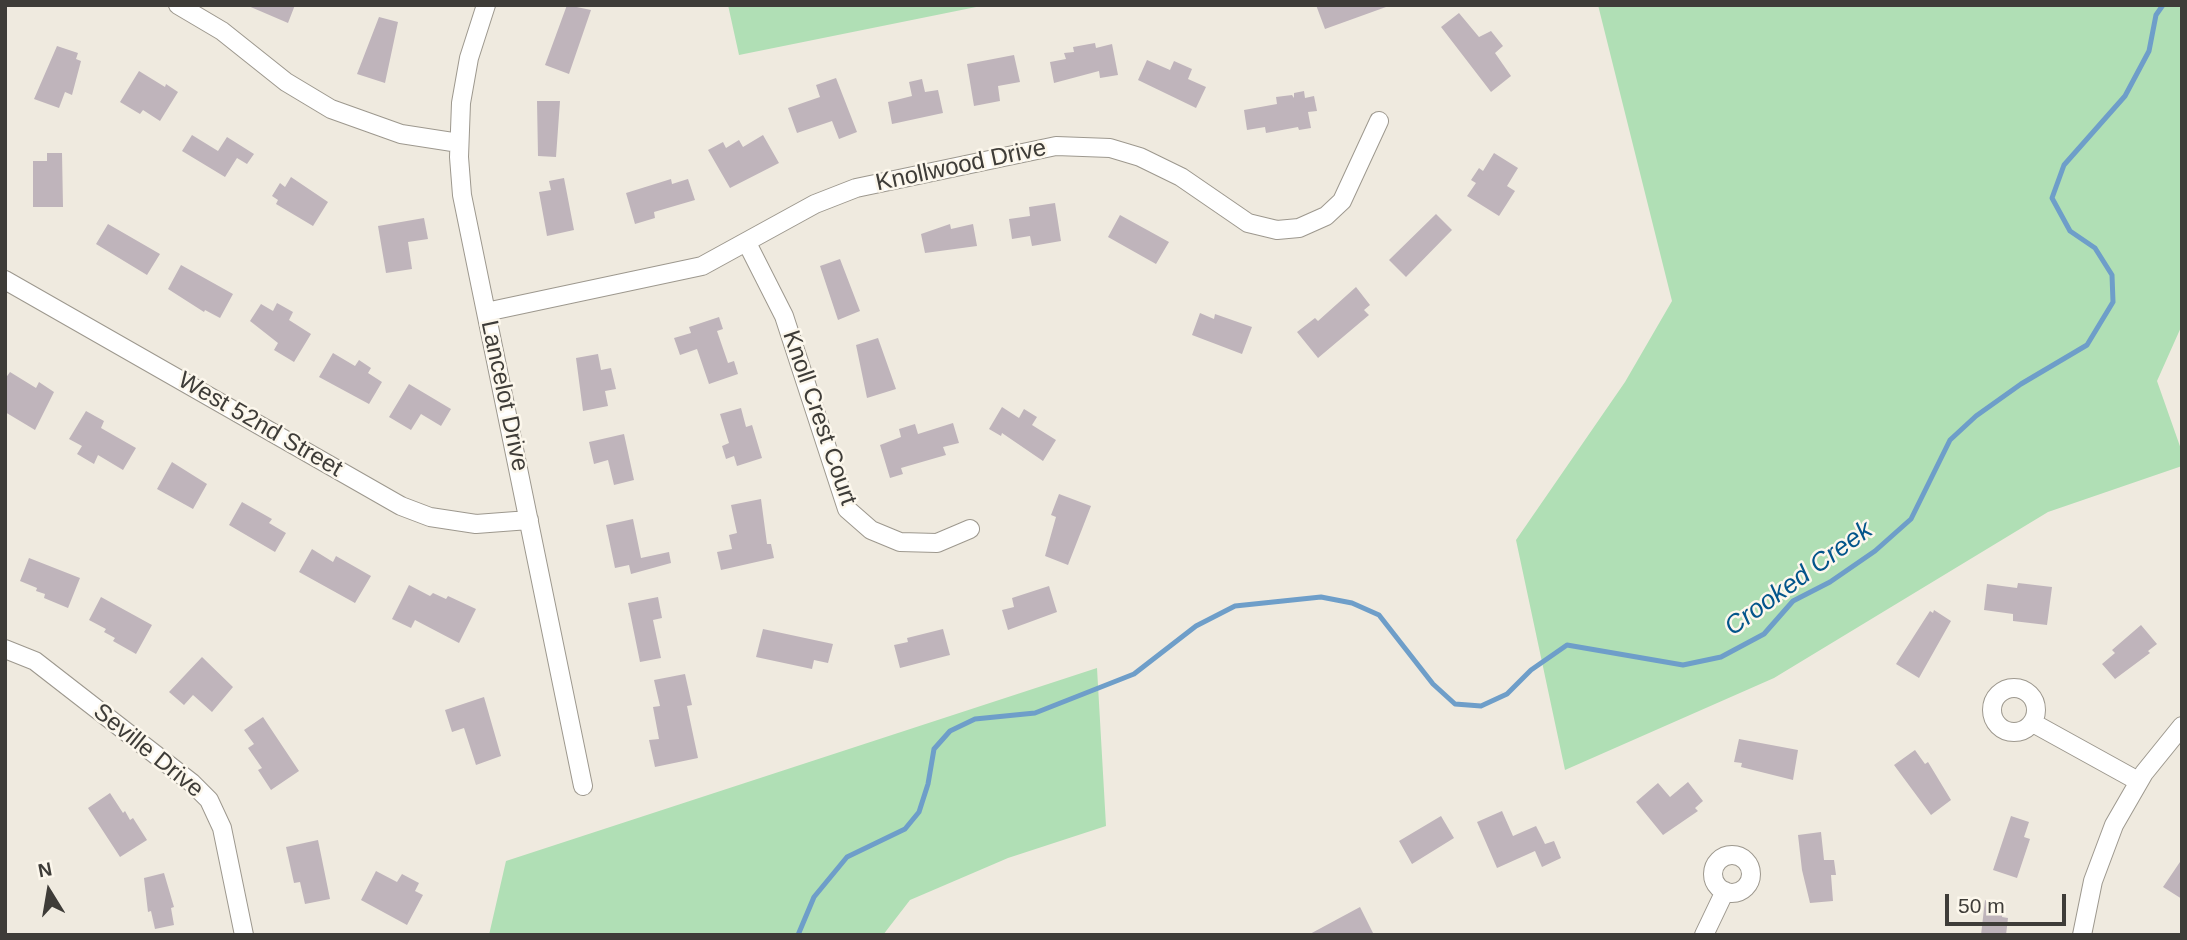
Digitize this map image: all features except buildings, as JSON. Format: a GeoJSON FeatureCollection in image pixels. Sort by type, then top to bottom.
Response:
{"type":"FeatureCollection","features":[{"type":"Feature","properties":{"kind":"street","name":"Lancelot Drive"},"geometry":{"type":"LineString","coordinates":[[486,5],[467,69],[459,143],[462,195],[583,786]]}},
{"type":"Feature","properties":{"kind":"street"},"geometry":{"type":"LineString","coordinates":[[183,6],[235,40],[286,82],[331,108],[401,134],[459,143]]}},
{"type":"Feature","properties":{"kind":"street","name":"Knollwood Drive"},"geometry":{"type":"LineString","coordinates":[[486,312],[683,271],[716,261],[815,204],[856,188],[1056,146],[1110,148],[1140,157],[1181,177],[1248,223],[1277,230],[1299,229],[1326,216],[1342,201],[1379,121]]}},
{"type":"Feature","properties":{"kind":"street","name":"Knoll Crest Court"},"geometry":{"type":"LineString","coordinates":[[747,243],[784,316],[847,509],[871,530],[900,542],[937,543],[970,529]]}},
{"type":"Feature","properties":{"kind":"street","name":"West 52nd Street"},"geometry":{"type":"LineString","coordinates":[[5,280],[401,506],[430,517],[476,524],[529,520]]}},
{"type":"Feature","properties":{"kind":"street","name":"Seville Drive"},"geometry":{"type":"LineString","coordinates":[[5,649],[35,661],[192,783],[209,800],[222,828],[244,935]]}},
{"type":"Feature","properties":{"kind":"street"},"geometry":{"type":"LineString","coordinates":[[2033,723],[2138,781]]}},
{"type":"Feature","properties":{"kind":"street"},"geometry":{"type":"LineString","coordinates":[[2082,935],[2089,895],[2105,845],[2138,781],[2182,726]]}},
{"type":"Feature","properties":{"kind":"street"},"geometry":{"type":"LineString","coordinates":[[1704,935],[1725,891]]}},
{"type":"Feature","properties":{"kind":"green space"},"geometry":{"type":"Polygon","coordinates":[[[728,5],[986,5],[739,55],[728,5]]]}},
{"type":"Feature","properties":{"kind":"green space"},"geometry":{"type":"Polygon","coordinates":[[[1598,5],[2182,5],[2182,325],[2157,381],[2182,452],[2182,466],[2048,512],[1774,678],[1565,770],[1516,540],[1625,382],[1672,301],[1598,5]]]}},
{"type":"Feature","properties":{"kind":"green space"},"geometry":{"type":"Polygon","coordinates":[[[1097,668],[1106,826],[1008,858],[910,900],[883,935],[489,935],[506,861],[1097,668]]]}},
{"type":"Feature","properties":{"kind":"waterway","name":"Crooked Creek"},"geometry":{"type":"LineString","coordinates":[[798,935],[814,897],[847,857],[905,829],[919,812],[928,784],[934,749],[950,731],[975,719],[1035,713],[1134,674],[1196,626],[1235,606],[1321,597],[1352,603],[1379,615],[1433,684],[1455,704],[1481,706],[1507,694],[1531,670],[1567,645],[1683,665],[1721,657],[1764,634],[1793,601],[1830,582],[1875,551],[1911,519],[1950,440],[1976,416],[2021,384],[2087,345],[2113,302],[2112,275],[2095,248],[2070,231],[2052,198],[2064,165],[2125,96],[2149,51],[2156,15],[2163,5]]}}]}
